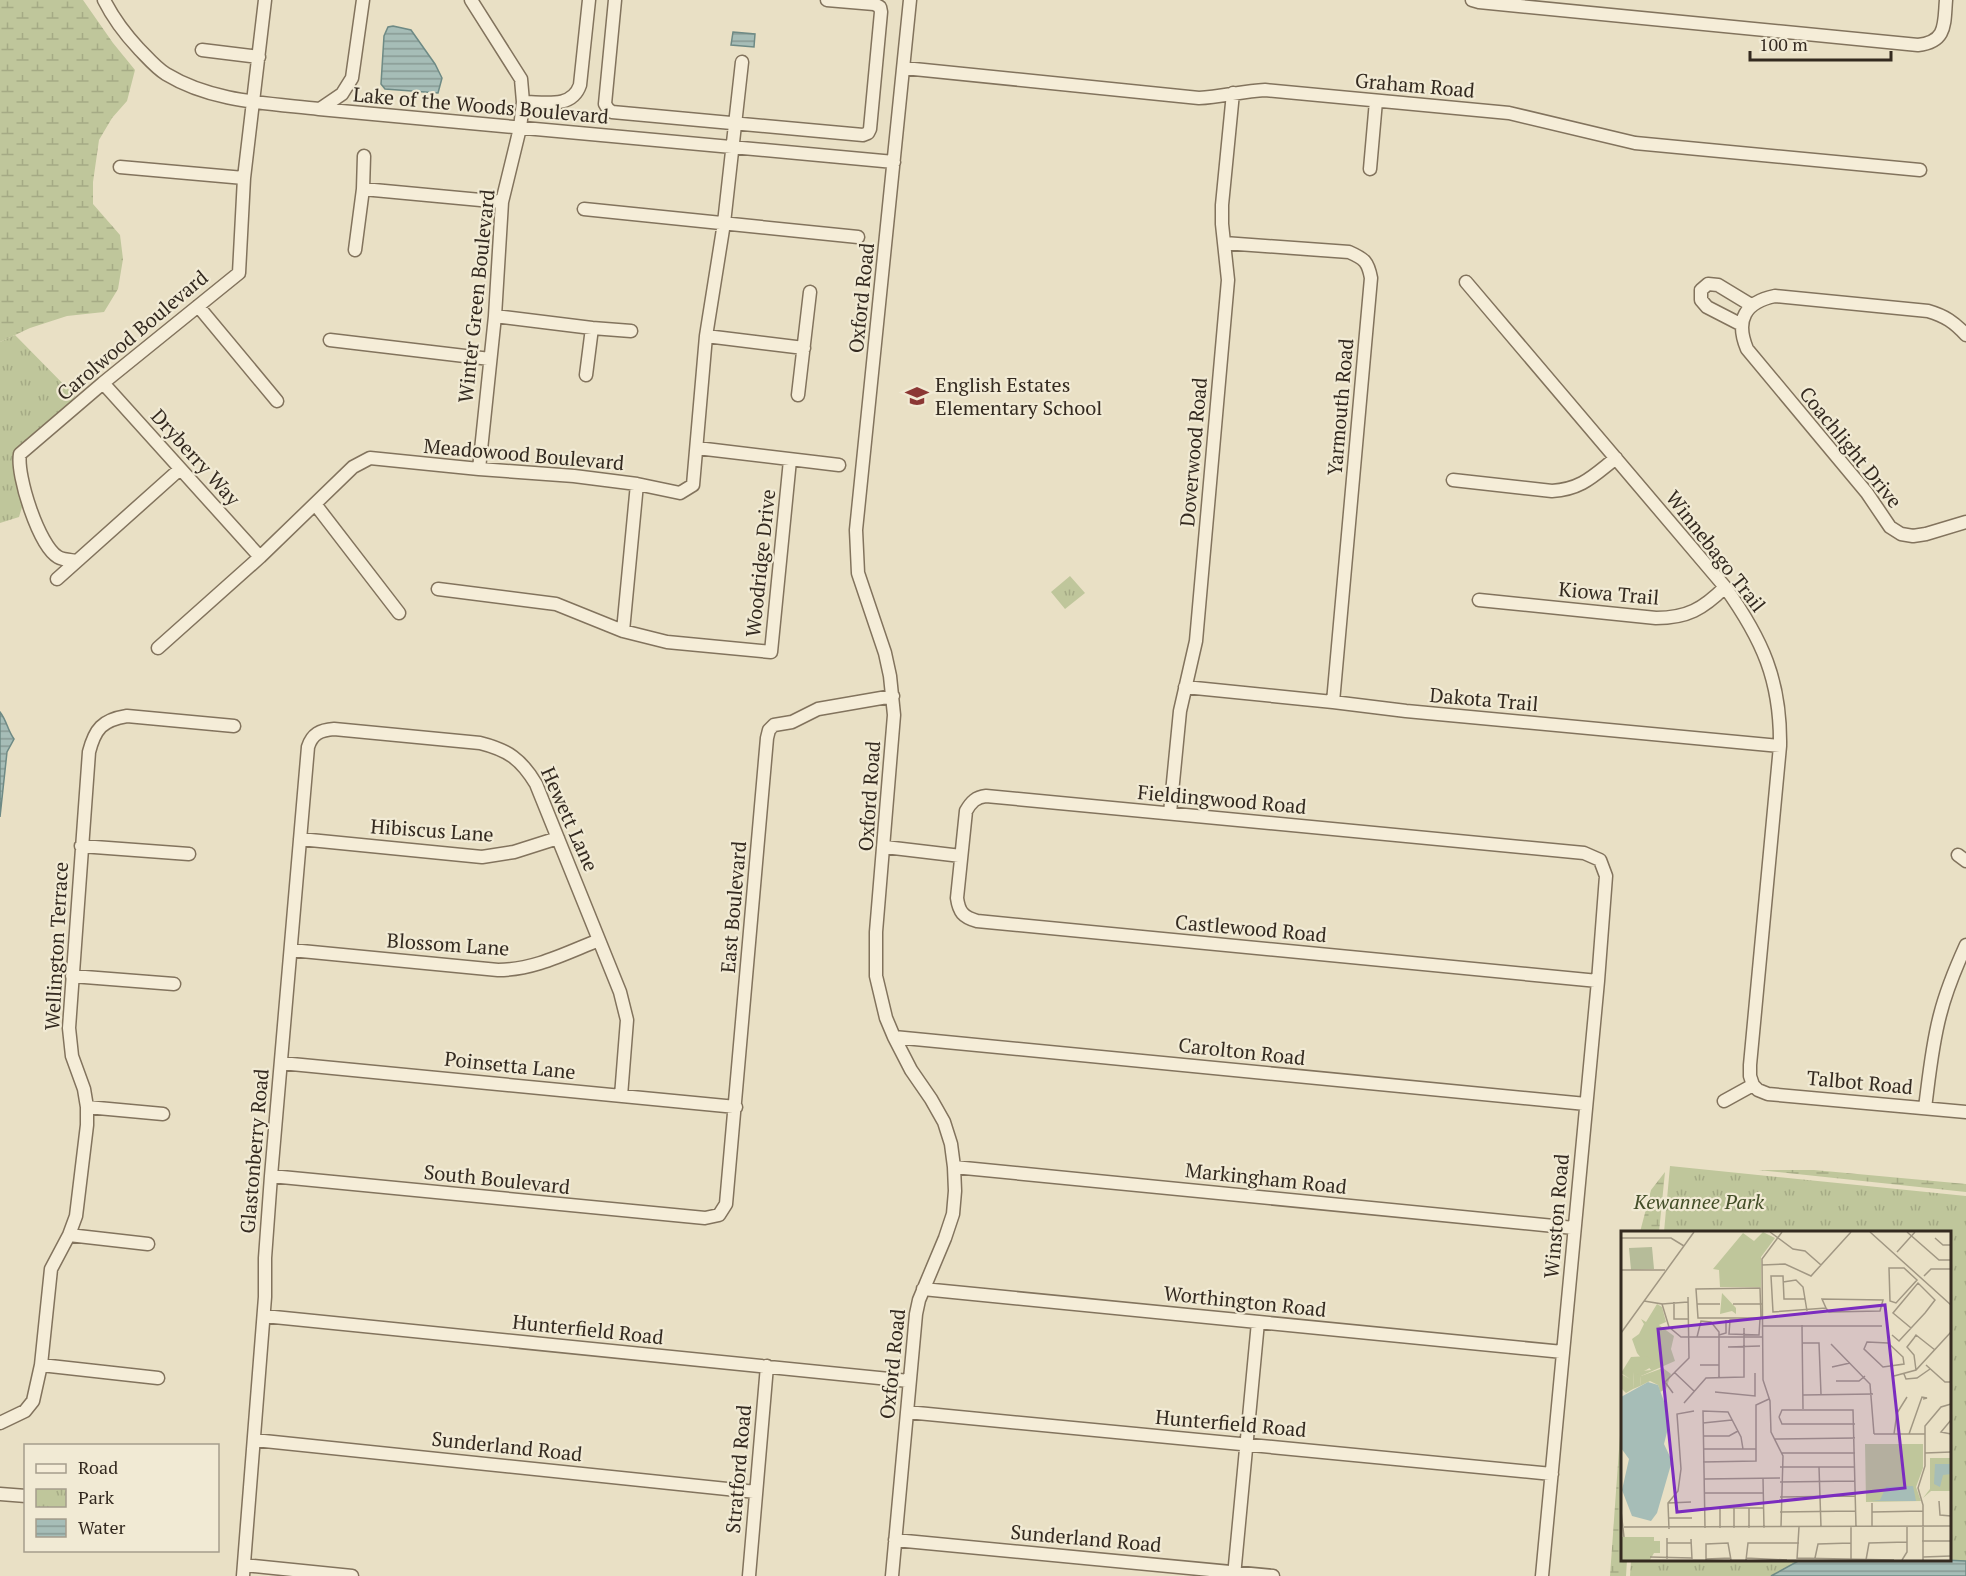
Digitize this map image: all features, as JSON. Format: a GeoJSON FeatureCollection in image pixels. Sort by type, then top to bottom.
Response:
{"type":"FeatureCollection","features":[{"type":"Feature","properties":{"kind":"street","name":"Lake of the Woods Boulevard"},"geometry":{"type":"LineString","coordinates":[[104,0],[126,35],[164,73],[190,86],[224,97],[319,109],[894,162]]}},
{"type":"Feature","properties":{"kind":"street","name":"Carolwood Boulevard"},"geometry":{"type":"LineString","coordinates":[[77,561],[59,557],[41,533],[27,501],[20,468],[20,454],[103,383],[239,273],[244,178],[265,0]]}},
{"type":"Feature","properties":{"kind":"street"},"geometry":{"type":"LineString","coordinates":[[319,109],[342,94],[352,78],[363,0]]}},
{"type":"Feature","properties":{"kind":"street","name":"Winter Green Boulevard"},"geometry":{"type":"LineString","coordinates":[[471,0],[522,79],[523,102],[520,128],[502,202],[495,316],[479,470]]}},
{"type":"Feature","properties":{"kind":"street"},"geometry":{"type":"LineString","coordinates":[[523,102],[561,103],[577,93],[580,85],[589,0]]}},
{"type":"Feature","properties":{"kind":"street"},"geometry":{"type":"LineString","coordinates":[[615,0],[605,105],[608,110],[863,135],[868,133],[880,7],[874,4],[827,0]]}},
{"type":"Feature","properties":{"kind":"street","name":"Oxford Road"},"geometry":{"type":"LineString","coordinates":[[892,1576],[916,1314],[923,1289],[953,1214],[955,1191],[951,1144],[944,1122],[911,1070],[894,1037],[886,1018],[876,976],[876,932],[885,848],[893,736],[893,696],[885,653],[861,586],[856,552],[856,530],[910,0]]}},
{"type":"Feature","properties":{"kind":"street"},"geometry":{"type":"LineString","coordinates":[[1472,0],[1918,45],[1935,41],[1941,35],[1946,0]]}},
{"type":"Feature","properties":{"kind":"street"},"geometry":{"type":"LineString","coordinates":[[202,50],[259,57]]}},
{"type":"Feature","properties":{"kind":"street","name":"Meadowood Boulevard"},"geometry":{"type":"LineString","coordinates":[[158,648],[260,557],[353,467],[370,458],[479,470],[574,476],[637,484],[680,493],[693,485],[706,336],[724,223],[741,62]]}},
{"type":"Feature","properties":{"kind":"street","name":"Graham Road"},"geometry":{"type":"LineString","coordinates":[[904,68],[1199,98],[1265,90],[1509,114],[1635,142],[1920,170]]}},
{"type":"Feature","properties":{"kind":"street","name":"Doverwood Road"},"geometry":{"type":"LineString","coordinates":[[1170,813],[1180,711],[1196,641],[1224,326],[1228,280],[1222,205],[1233,93]]}},
{"type":"Feature","properties":{"kind":"street"},"geometry":{"type":"LineString","coordinates":[[1370,169],[1376,101]]}},
{"type":"Feature","properties":{"kind":"street"},"geometry":{"type":"LineString","coordinates":[[355,250],[363,189],[364,156]]}},
{"type":"Feature","properties":{"kind":"street"},"geometry":{"type":"LineString","coordinates":[[120,167],[244,178]]}},
{"type":"Feature","properties":{"kind":"street"},"geometry":{"type":"LineString","coordinates":[[363,189],[502,202]]}},
{"type":"Feature","properties":{"kind":"street"},"geometry":{"type":"LineString","coordinates":[[584,209],[858,237]]}},
{"type":"Feature","properties":{"kind":"street","name":"Yarmouth Road"},"geometry":{"type":"LineString","coordinates":[[1224,243],[1349,252],[1360,256],[1368,264],[1371,278],[1333,702]]}},
{"type":"Feature","properties":{"kind":"street","name":"Winnebago Trail"},"geometry":{"type":"LineString","coordinates":[[1466,282],[1725,587],[1754,631],[1765,654],[1778,701],[1780,746],[1750,1065],[1753,1085]]}},
{"type":"Feature","properties":{"kind":"street"},"geometry":{"type":"LineString","coordinates":[[1751,305],[1718,285],[1708,284],[1701,290],[1701,300],[1707,307],[1742,325],[1751,305],[1763,298],[1775,296],[1928,311],[1954,322],[1966,335]]}},
{"type":"Feature","properties":{"kind":"street"},"geometry":{"type":"LineString","coordinates":[[798,396],[810,292]]}},
{"type":"Feature","properties":{"kind":"street"},"geometry":{"type":"LineString","coordinates":[[198,306],[277,401]]}},
{"type":"Feature","properties":{"kind":"street"},"geometry":{"type":"LineString","coordinates":[[495,316],[631,331]]}},
{"type":"Feature","properties":{"kind":"street","name":"Coachlight Drive"},"geometry":{"type":"LineString","coordinates":[[1742,325],[1741,336],[1747,349],[1867,493],[1890,527],[1901,534],[1913,536],[1966,522]]}},
{"type":"Feature","properties":{"kind":"street"},"geometry":{"type":"LineString","coordinates":[[586,375],[592,328]]}},
{"type":"Feature","properties":{"kind":"street"},"geometry":{"type":"LineString","coordinates":[[706,336],[804,348]]}},
{"type":"Feature","properties":{"kind":"street"},"geometry":{"type":"LineString","coordinates":[[330,340],[490,359]]}},
{"type":"Feature","properties":{"kind":"street","name":"Dryberry Way"},"geometry":{"type":"LineString","coordinates":[[103,383],[260,557]]}},
{"type":"Feature","properties":{"kind":"street"},"geometry":{"type":"LineString","coordinates":[[697,448],[839,465]]}},
{"type":"Feature","properties":{"kind":"street"},"geometry":{"type":"LineString","coordinates":[[1453,480],[1552,491],[1568,490],[1581,485],[1616,458]]}},
{"type":"Feature","properties":{"kind":"street","name":"Woodridge Drive"},"geometry":{"type":"LineString","coordinates":[[438,589],[556,604],[623,631],[668,642],[771,652],[790,460]]}},
{"type":"Feature","properties":{"kind":"street"},"geometry":{"type":"LineString","coordinates":[[57,579],[180,470]]}},
{"type":"Feature","properties":{"kind":"street"},"geometry":{"type":"LineString","coordinates":[[623,631],[637,484]]}},
{"type":"Feature","properties":{"kind":"street"},"geometry":{"type":"LineString","coordinates":[[315,504],[399,613]]}},
{"type":"Feature","properties":{"kind":"street","name":"Kiowa Trail"},"geometry":{"type":"LineString","coordinates":[[1479,600],[1670,618],[1698,609],[1712,600],[1725,587]]}},
{"type":"Feature","properties":{"kind":"street","name":"Dakota Trail"},"geometry":{"type":"LineString","coordinates":[[1185,687],[1406,711],[1780,746]]}},
{"type":"Feature","properties":{"kind":"street","name":"East Boulevard"},"geometry":{"type":"LineString","coordinates":[[719,1215],[726,1204],[736,1107],[769,730],[818,709],[893,696]]}},
{"type":"Feature","properties":{"kind":"street","name":"Wellington Terrace"},"geometry":{"type":"LineString","coordinates":[[0,1423],[25,1411],[33,1401],[41,1365],[51,1269],[76,1216],[87,1125],[87,1107],[84,1089],[72,1056],[69,1028],[81,846],[89,752],[93,736],[103,724],[114,718],[127,716],[234,726]]}},
{"type":"Feature","properties":{"kind":"street","name":"Hewett Lane"},"geometry":{"type":"LineString","coordinates":[[316,733],[334,729],[480,743],[499,748],[514,756],[526,768],[536,784],[620,992],[627,1020],[621,1096]]}},
{"type":"Feature","properties":{"kind":"street","name":"Glastonberry Road"},"geometry":{"type":"LineString","coordinates":[[244,1570],[264,1316],[265,1258],[271,1176],[308,747],[311,738],[316,733]]}},
{"type":"Feature","properties":{"kind":"street","name":"Fieldingwood Road"},"geometry":{"type":"LineString","coordinates":[[961,856],[966,811],[970,803],[986,795],[1584,853],[1600,860]]}},
{"type":"Feature","properties":{"kind":"street","name":"Hibiscus Lane"},"geometry":{"type":"LineString","coordinates":[[300,839],[482,856],[514,852],[558,838]]}},
{"type":"Feature","properties":{"kind":"street"},"geometry":{"type":"LineString","coordinates":[[81,846],[189,854]]}},
{"type":"Feature","properties":{"kind":"street"},"geometry":{"type":"LineString","coordinates":[[885,848],[961,856]]}},
{"type":"Feature","properties":{"kind":"street","name":"Castlewood Road"},"geometry":{"type":"LineString","coordinates":[[961,856],[958,909],[965,918],[977,921],[1598,981]]}},
{"type":"Feature","properties":{"kind":"street","name":"Winston Road"},"geometry":{"type":"LineString","coordinates":[[1542,1576],[1598,981],[1606,876],[1600,860]]}},
{"type":"Feature","properties":{"kind":"street","name":"Blossom Lane"},"geometry":{"type":"LineString","coordinates":[[291,950],[512,970],[539,964],[598,940]]}},
{"type":"Feature","properties":{"kind":"street"},"geometry":{"type":"LineString","coordinates":[[1925,1108],[1931,1059],[1940,1015],[1966,945]]}},
{"type":"Feature","properties":{"kind":"street"},"geometry":{"type":"LineString","coordinates":[[72,976],[174,984]]}},
{"type":"Feature","properties":{"kind":"street","name":"Carolton Road"},"geometry":{"type":"LineString","coordinates":[[894,1037],[1586,1104]]}},
{"type":"Feature","properties":{"kind":"street","name":"Poinsetta Lane"},"geometry":{"type":"LineString","coordinates":[[281,1063],[736,1107]]}},
{"type":"Feature","properties":{"kind":"street"},"geometry":{"type":"LineString","coordinates":[[1724,1101],[1753,1085]]}},
{"type":"Feature","properties":{"kind":"street","name":"Talbot Road"},"geometry":{"type":"LineString","coordinates":[[1753,1085],[1768,1094],[1966,1112]]}},
{"type":"Feature","properties":{"kind":"street"},"geometry":{"type":"LineString","coordinates":[[87,1107],[163,1114]]}},
{"type":"Feature","properties":{"kind":"street","name":"Markingham Road"},"geometry":{"type":"LineString","coordinates":[[954,1167],[1574,1228]]}},
{"type":"Feature","properties":{"kind":"street","name":"South Boulevard"},"geometry":{"type":"LineString","coordinates":[[271,1176],[705,1218],[719,1215]]}},
{"type":"Feature","properties":{"kind":"street"},"geometry":{"type":"LineString","coordinates":[[69,1234],[148,1244]]}},
{"type":"Feature","properties":{"kind":"street","name":"Worthington Road"},"geometry":{"type":"LineString","coordinates":[[923,1289],[1563,1352]]}},
{"type":"Feature","properties":{"kind":"street","name":"Hunterfield Road"},"geometry":{"type":"LineString","coordinates":[[264,1316],[909,1381]]}},
{"type":"Feature","properties":{"kind":"street"},"geometry":{"type":"LineString","coordinates":[[1234,1574],[1258,1322]]}},
{"type":"Feature","properties":{"kind":"street"},"geometry":{"type":"LineString","coordinates":[[41,1365],[158,1378]]}},
{"type":"Feature","properties":{"kind":"street","name":"Stratford Road"},"geometry":{"type":"LineString","coordinates":[[749,1576],[767,1366]]}},
{"type":"Feature","properties":{"kind":"street","name":"Hunterfield Road"},"geometry":{"type":"LineString","coordinates":[[907,1412],[1552,1474]]}},
{"type":"Feature","properties":{"kind":"street","name":"Sunderland Road"},"geometry":{"type":"LineString","coordinates":[[254,1440],[756,1492]]}},
{"type":"Feature","properties":{"kind":"street"},"geometry":{"type":"LineString","coordinates":[[0,1494],[24,1496]]}},
{"type":"Feature","properties":{"kind":"street","name":"Sunderland Road"},"geometry":{"type":"LineString","coordinates":[[895,1540],[1273,1576]]}},
{"type":"Feature","properties":{"kind":"street"},"geometry":{"type":"LineString","coordinates":[[244,1570],[352,1576]]}},
{"type":"Feature","properties":{"kind":"green space"},"geometry":{"type":"Polygon","coordinates":[[[0,0],[83,0],[135,70],[127,101],[112,118],[99,140],[93,182],[93,204],[120,235],[123,259],[118,289],[104,312],[67,316],[30,328],[0,342],[0,0]]]}},
{"type":"Feature","properties":{"kind":"green space"},"geometry":{"type":"Polygon","coordinates":[[[15,335],[75,396],[67,408],[18,449],[23,504],[19,517],[0,523],[0,342],[15,335]]]}},
{"type":"Feature","properties":{"kind":"green space"},"geometry":{"type":"Polygon","coordinates":[[[1070,576],[1085,593],[1065,609],[1051,592],[1070,576]]]}},
{"type":"Feature","properties":{"kind":"green space","name":"Kewannee Park"},"geometry":{"type":"Polygon","coordinates":[[[1670,1166],[1966,1196],[1966,1576],[1630,1576],[1631,1561],[1951,1561],[1951,1231],[1664,1231],[1670,1166]]]}},
{"type":"Feature","properties":{"kind":"green space"},"geometry":{"type":"Polygon","coordinates":[[[1758,1170],[1814,1170],[1966,1184],[1966,1192],[1758,1170]]]}},
{"type":"Feature","properties":{"kind":"green space"},"geometry":{"type":"Polygon","coordinates":[[[1665,1172],[1659,1231],[1640,1231],[1651,1190],[1665,1172]]]}},
{"type":"Feature","properties":{"kind":"green space"},"geometry":{"type":"Polygon","coordinates":[[[1621,1421],[1621,1561],[1627,1561],[1626,1576],[1610,1576],[1621,1421]]]}},
{"type":"Feature","properties":{"kind":"water"},"geometry":{"type":"Polygon","coordinates":[[[388,27],[411,30],[435,64],[442,78],[438,93],[385,89],[381,84],[384,36],[388,27]]]}},
{"type":"Feature","properties":{"kind":"water"},"geometry":{"type":"Polygon","coordinates":[[[733,32],[755,34],[754,47],[731,45],[733,32]]]}},
{"type":"Feature","properties":{"kind":"water"},"geometry":{"type":"Polygon","coordinates":[[[0,712],[14,739],[7,752],[0,817],[0,712]]]}},
{"type":"Feature","properties":{"kind":"water"},"geometry":{"type":"Polygon","coordinates":[[[1798,1561],[1966,1561],[1966,1576],[1771,1576],[1798,1561]]]}},
{"type":"Feature","properties":{"kind":"place","name":"English Estates Elementary School"},"geometry":{"type":"Point","coordinates":[917,396]}}]}
